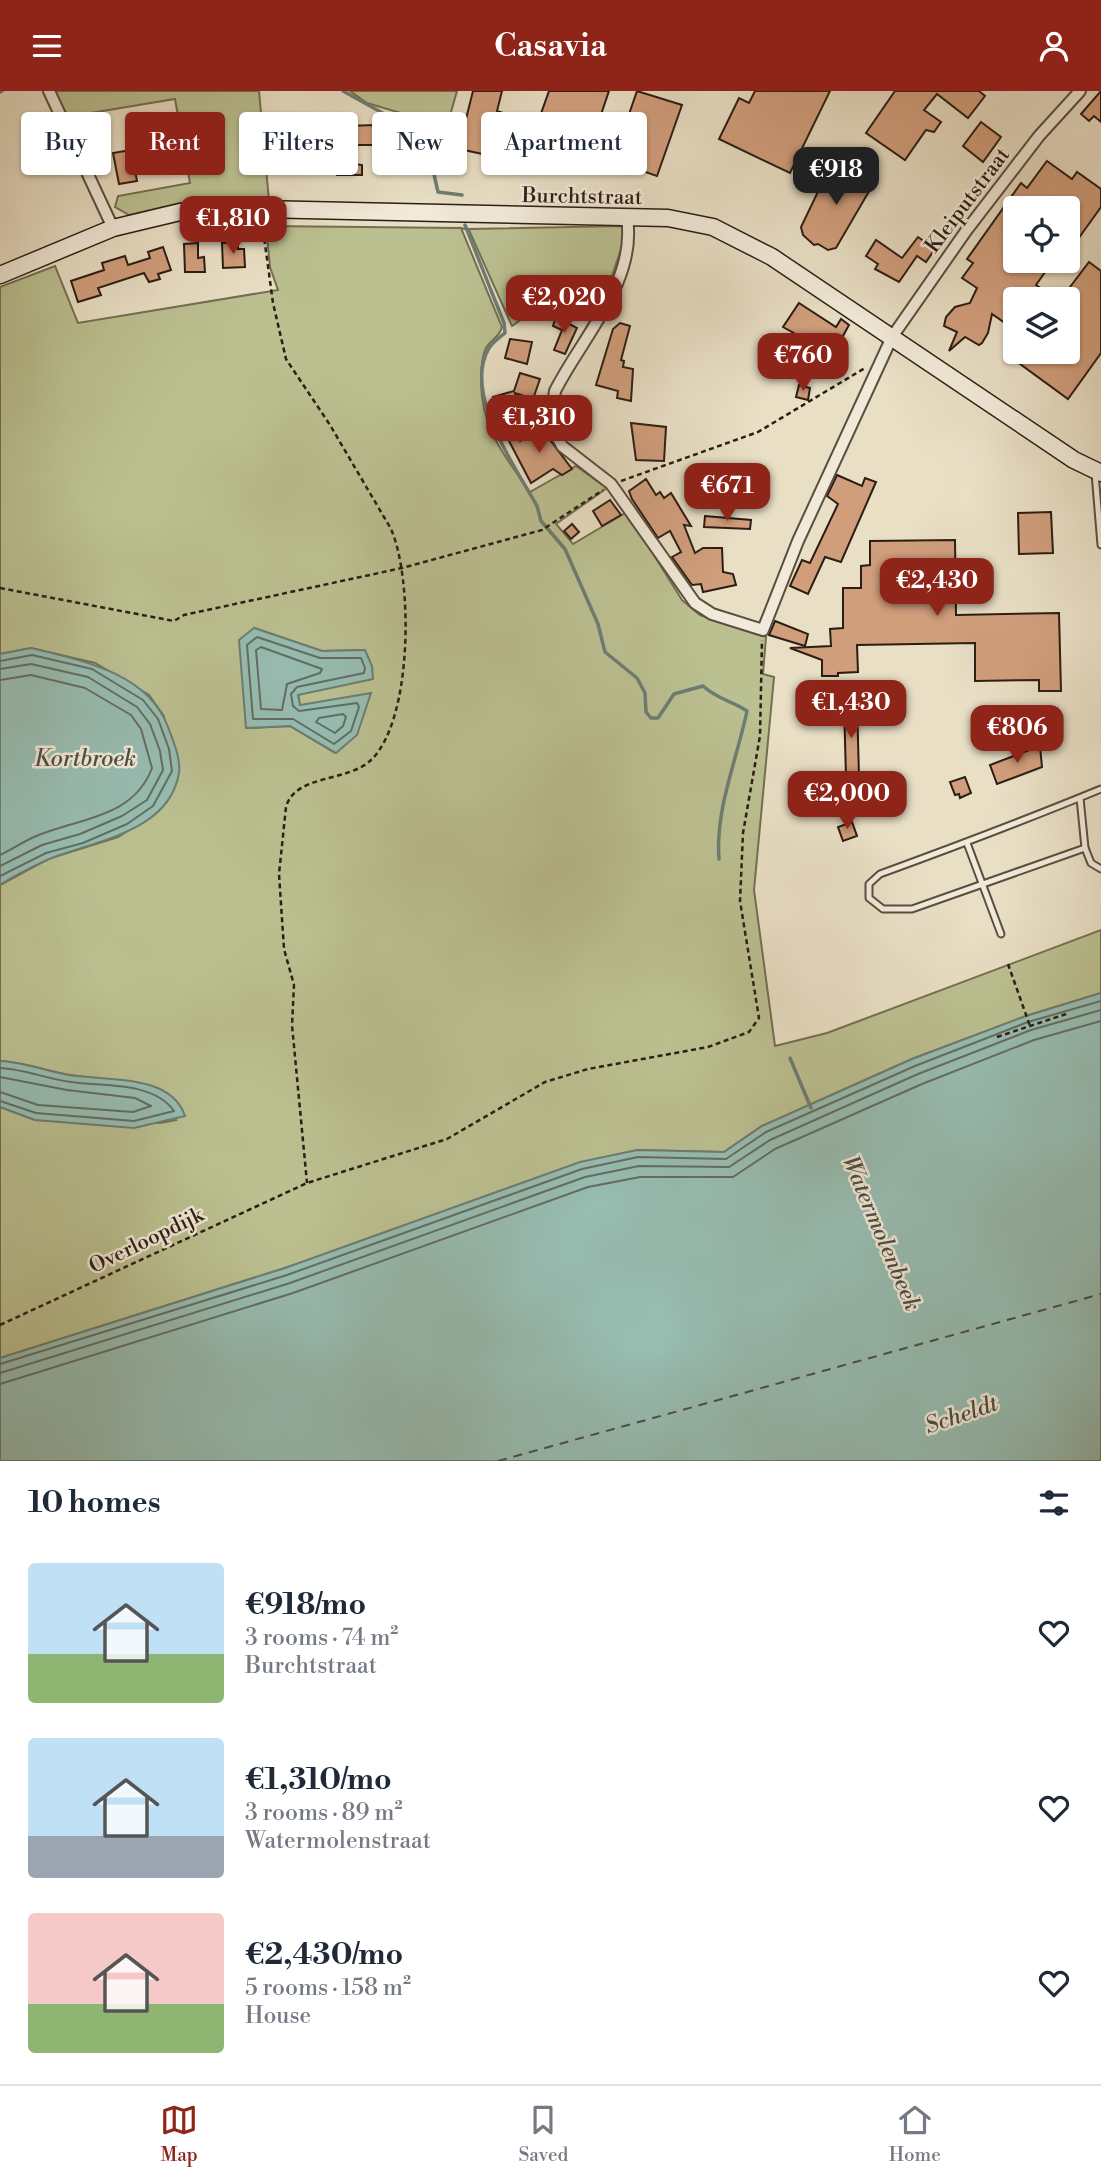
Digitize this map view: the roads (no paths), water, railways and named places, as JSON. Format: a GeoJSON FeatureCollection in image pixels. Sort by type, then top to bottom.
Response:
{"type":"FeatureCollection","features":[{"type":"Feature","properties":{"kind":"main road","name":"Burchtstraat"},"geometry":{"type":"LineString","coordinates":[[0,275],[113,228],[180,212],[260,209],[667,218],[713,227],[772,257],[1074,460],[1098,471]]}},
{"type":"Feature","properties":{"kind":"street"},"geometry":{"type":"LineString","coordinates":[[49,91],[113,228]]}},
{"type":"Feature","properties":{"kind":"street","name":"Kleiputstraat"},"geometry":{"type":"LineString","coordinates":[[627,218],[629,234],[623,269],[611,296],[555,391],[552,411],[554,431],[562,446],[611,484],[695,603],[712,614],[763,630],[798,541],[892,337],[966,231],[1039,136],[1080,91]]}},
{"type":"Feature","properties":{"kind":"lane"},"geometry":{"type":"LineString","coordinates":[[1098,471],[1101,545]]}},
{"type":"Feature","properties":{"kind":"lane"},"geometry":{"type":"LineString","coordinates":[[1085,848],[903,910],[883,909],[869,898],[867,892],[873,878],[1101,789]]}},
{"type":"Feature","properties":{"kind":"lane"},"geometry":{"type":"LineString","coordinates":[[1080,798],[1085,848],[1091,863],[1101,869]]}},
{"type":"Feature","properties":{"kind":"lane"},"geometry":{"type":"LineString","coordinates":[[967,843],[1002,933]]}},
{"type":"Feature","properties":{"kind":"water"},"geometry":{"type":"Polygon","coordinates":[[[254,628],[322,651],[365,650],[372,666],[373,679],[298,695],[300,705],[371,693],[357,735],[336,753],[290,726],[246,728],[239,640],[254,628]]]}},
{"type":"Feature","properties":{"kind":"water","name":"Kortbroek"},"geometry":{"type":"Polygon","coordinates":[[[31,648],[111,672],[129,681],[145,694],[168,727],[178,756],[179,773],[172,793],[160,810],[144,822],[105,840],[47,860],[0,885],[0,654],[31,648]]]}},
{"type":"Feature","properties":{"kind":"water","name":"Scheldt"},"geometry":{"type":"Polygon","coordinates":[[[1101,993],[1101,1461],[0,1461],[0,1358],[285,1268],[580,1162],[637,1150],[724,1152],[762,1126],[912,1059],[1026,1016],[1101,993]]]}},
{"type":"Feature","properties":{"kind":"water"},"geometry":{"type":"Polygon","coordinates":[[[0,1061],[69,1075],[118,1079],[152,1086],[166,1092],[177,1102],[185,1116],[134,1128],[35,1120],[0,1107],[0,1061]]]}},
{"type":"Feature","properties":{"kind":"waterway","name":"Watermolenbeek"},"geometry":{"type":"LineString","coordinates":[[343,91],[388,116],[415,123],[426,139],[438,192],[462,195]]}},
{"type":"Feature","properties":{"kind":"waterway","name":"Watermolenbeek"},"geometry":{"type":"LineString","coordinates":[[465,225],[504,323],[505,333],[489,348],[482,366],[482,386],[487,408],[505,451],[537,506],[541,521],[565,549],[598,624],[605,652],[637,678],[645,693],[646,712],[651,718],[658,718],[674,694],[703,686],[747,711],[723,803],[719,859]]}},
{"type":"Feature","properties":{"kind":"waterway","name":"Watermolenbeek"},"geometry":{"type":"LineString","coordinates":[[790,1058],[811,1108]]}}]}
